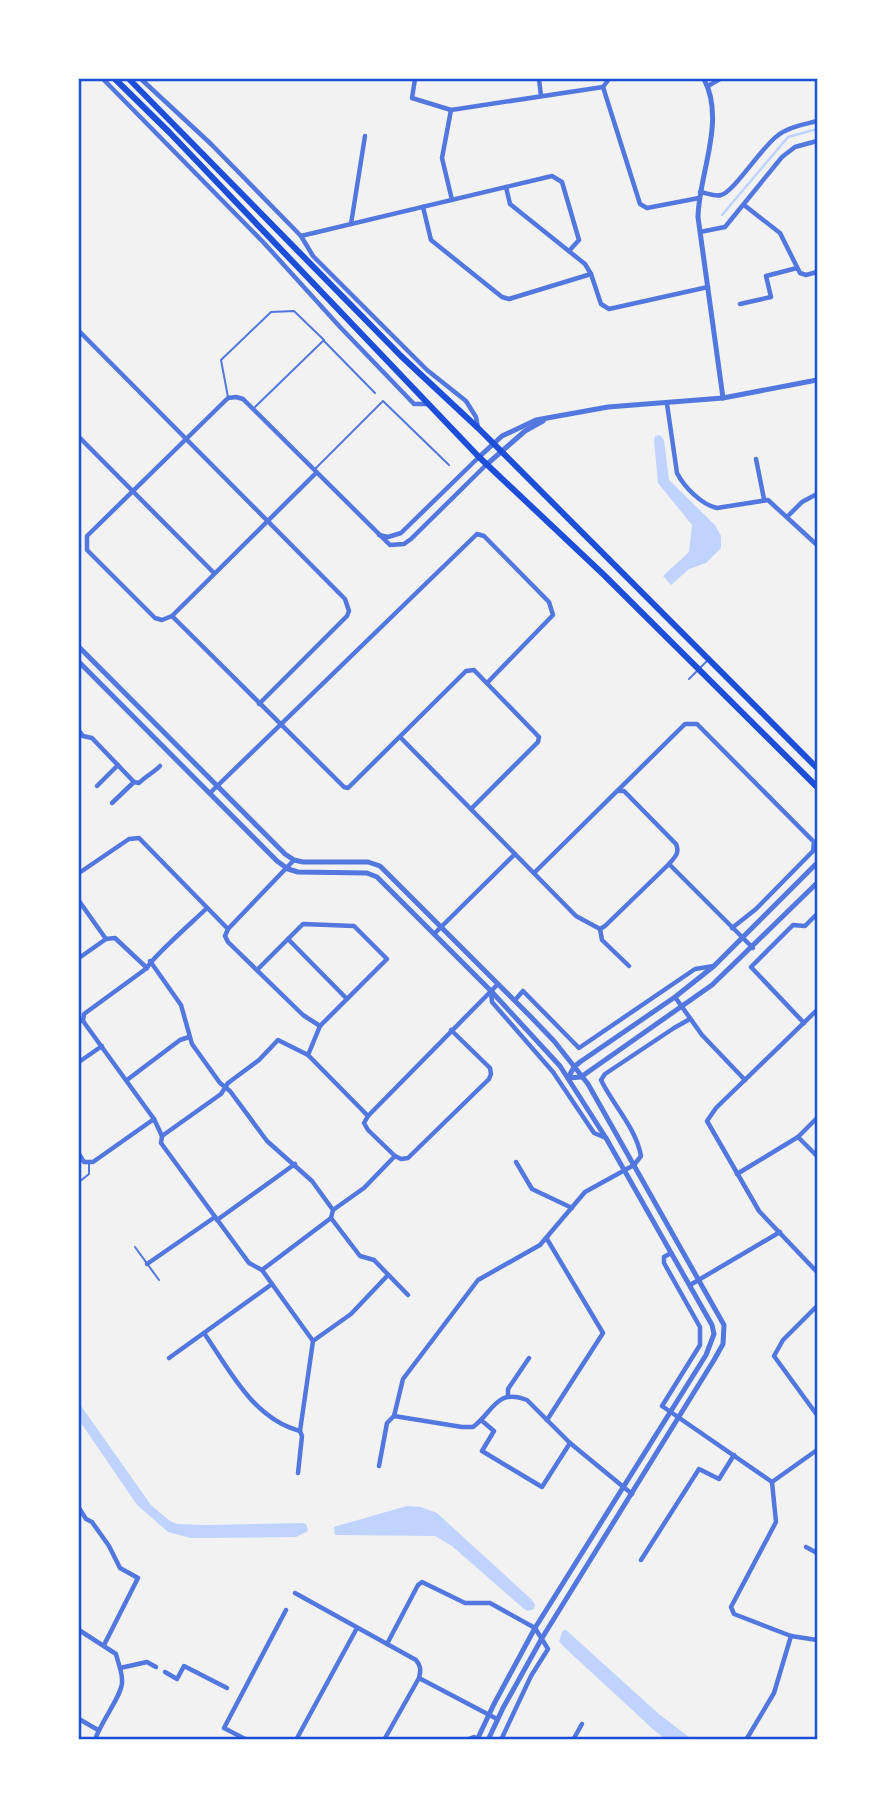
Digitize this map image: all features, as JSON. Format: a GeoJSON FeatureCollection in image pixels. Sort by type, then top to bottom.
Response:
{"type":"FeatureCollection","features":[{"type":"Feature","properties":{"kind":"main road"},"geometry":{"type":"LineString","coordinates":[[115,79],[300,268],[486,465],[604,575],[817,787]]}},
{"type":"Feature","properties":{"kind":"main road"},"geometry":{"type":"LineString","coordinates":[[130,79],[401,356],[478,428],[817,768]]}},
{"type":"Feature","properties":{"kind":"street"},"geometry":{"type":"LineString","coordinates":[[103,79],[264,243],[377,367],[414,404],[427,404]]}},
{"type":"Feature","properties":{"kind":"street"},"geometry":{"type":"LineString","coordinates":[[141,79],[211,144],[301,236],[313,256],[427,370],[452,387],[466,401],[476,417],[478,428]]}},
{"type":"Feature","properties":{"kind":"street"},"geometry":{"type":"LineString","coordinates":[[415,79],[412,99],[451,110],[603,87],[609,79]]}},
{"type":"Feature","properties":{"kind":"street"},"geometry":{"type":"LineString","coordinates":[[539,79],[541,96]]}},
{"type":"Feature","properties":{"kind":"street"},"geometry":{"type":"LineString","coordinates":[[704,79],[708,86],[713,115],[699,195],[701,232],[723,398]]}},
{"type":"Feature","properties":{"kind":"street"},"geometry":{"type":"LineString","coordinates":[[708,86],[720,79]]}},
{"type":"Feature","properties":{"kind":"street"},"geometry":{"type":"LineString","coordinates":[[603,87],[640,204],[647,208],[699,195],[727,193],[767,144],[778,135],[790,128],[817,121]]}},
{"type":"Feature","properties":{"kind":"street"},"geometry":{"type":"LineString","coordinates":[[451,110],[442,158],[452,200]]}},
{"type":"Feature","properties":{"kind":"street"},"geometry":{"type":"LineString","coordinates":[[351,224],[365,136]]}},
{"type":"Feature","properties":{"kind":"street"},"geometry":{"type":"LineString","coordinates":[[701,232],[725,227],[782,157],[795,147],[817,141]]}},
{"type":"Feature","properties":{"kind":"street"},"geometry":{"type":"LineString","coordinates":[[301,236],[552,177],[562,182],[579,240],[569,251]]}},
{"type":"Feature","properties":{"kind":"street"},"geometry":{"type":"LineString","coordinates":[[506,187],[510,204],[585,264],[601,304],[609,309],[708,287]]}},
{"type":"Feature","properties":{"kind":"street"},"geometry":{"type":"LineString","coordinates":[[744,205],[780,233],[800,273],[806,275],[817,272]]}},
{"type":"Feature","properties":{"kind":"street"},"geometry":{"type":"LineString","coordinates":[[423,207],[431,240],[502,298],[509,299],[591,274]]}},
{"type":"Feature","properties":{"kind":"street"},"geometry":{"type":"LineString","coordinates":[[740,304],[771,297],[766,276],[797,268]]}},
{"type":"Feature","properties":{"kind":"street"},"geometry":{"type":"LineString","coordinates":[[79,331],[345,599],[349,611],[259,704]]}},
{"type":"Feature","properties":{"kind":"street"},"geometry":{"type":"LineString","coordinates":[[378,534],[394,537],[401,533],[493,444],[521,425],[552,416],[608,407],[723,398],[817,380]]}},
{"type":"Feature","properties":{"kind":"street"},"geometry":{"type":"LineString","coordinates":[[315,471],[172,616],[162,620],[155,618],[87,550],[87,536],[228,398],[243,399],[253,409],[315,471],[378,534],[384,542],[397,546],[411,539],[500,451],[525,431],[552,416]]}},
{"type":"Feature","properties":{"kind":"street"},"geometry":{"type":"LineString","coordinates":[[667,404],[677,473],[681,482],[709,506],[717,508],[764,499],[773,502],[817,545]]}},
{"type":"Feature","properties":{"kind":"street"},"geometry":{"type":"LineString","coordinates":[[79,437],[214,573]]}},
{"type":"Feature","properties":{"kind":"street"},"geometry":{"type":"LineString","coordinates":[[756,459],[764,499]]}},
{"type":"Feature","properties":{"kind":"street"},"geometry":{"type":"LineString","coordinates":[[788,516],[817,494]]}},
{"type":"Feature","properties":{"kind":"street"},"geometry":{"type":"LineString","coordinates":[[418,517],[426,524]]}},
{"type":"Feature","properties":{"kind":"street"},"geometry":{"type":"LineString","coordinates":[[210,793],[477,534],[484,536],[549,603],[553,615],[487,683]]}},
{"type":"Feature","properties":{"kind":"street"},"geometry":{"type":"LineString","coordinates":[[172,616],[280,725],[348,788],[466,671],[474,670],[539,737],[538,742],[471,809]]}},
{"type":"Feature","properties":{"kind":"street"},"geometry":{"type":"LineString","coordinates":[[79,647],[285,854],[294,860],[368,862],[380,866],[554,1041],[582,1077],[724,1325],[723,1344],[542,1638],[488,1740]]}},
{"type":"Feature","properties":{"kind":"street"},"geometry":{"type":"LineString","coordinates":[[79,662],[277,861],[298,872],[367,873],[377,877],[491,991],[546,1049],[568,1078],[606,1138],[712,1325],[714,1334],[706,1355],[535,1628],[477,1740],[474,1737],[466,1740]]}},
{"type":"Feature","properties":{"kind":"street"},"geometry":{"type":"LineString","coordinates":[[534,873],[685,724],[697,724],[811,837],[815,847],[756,909],[732,928]]}},
{"type":"Feature","properties":{"kind":"street"},"geometry":{"type":"LineString","coordinates":[[79,731],[83,736],[92,738],[134,782],[139,783],[149,777],[160,766]]}},
{"type":"Feature","properties":{"kind":"street"},"geometry":{"type":"LineString","coordinates":[[400,737],[576,916],[600,929]]}},
{"type":"Feature","properties":{"kind":"street"},"geometry":{"type":"LineString","coordinates":[[97,786],[118,765]]}},
{"type":"Feature","properties":{"kind":"street"},"geometry":{"type":"LineString","coordinates":[[112,803],[134,782]]}},
{"type":"Feature","properties":{"kind":"street"},"geometry":{"type":"LineString","coordinates":[[600,929],[669,864],[678,850],[676,844],[624,791],[619,790]]}},
{"type":"Feature","properties":{"kind":"street"},"geometry":{"type":"LineString","coordinates":[[79,873],[129,839],[139,838],[228,929]]}},
{"type":"Feature","properties":{"kind":"street"},"geometry":{"type":"LineString","coordinates":[[435,933],[515,854]]}},
{"type":"Feature","properties":{"kind":"street"},"geometry":{"type":"LineString","coordinates":[[294,860],[228,929],[225,936],[303,1015],[320,1026]]}},
{"type":"Feature","properties":{"kind":"street"},"geometry":{"type":"LineString","coordinates":[[568,1078],[574,1067],[714,966],[817,863]]}},
{"type":"Feature","properties":{"kind":"street"},"geometry":{"type":"LineString","coordinates":[[669,864],[753,948]]}},
{"type":"Feature","properties":{"kind":"street"},"geometry":{"type":"LineString","coordinates":[[568,1078],[582,1077],[712,985],[817,883]]}},
{"type":"Feature","properties":{"kind":"street"},"geometry":{"type":"LineString","coordinates":[[79,901],[106,939]]}},
{"type":"Feature","properties":{"kind":"street"},"geometry":{"type":"LineString","coordinates":[[207,908],[166,949],[150,961],[148,968],[84,1014],[81,1020],[155,1119],[162,1136],[161,1143],[249,1263],[262,1270],[313,1340],[300,1430],[302,1436],[298,1473]]}},
{"type":"Feature","properties":{"kind":"street"},"geometry":{"type":"LineString","coordinates":[[804,1023],[751,967],[793,925],[804,926],[817,914]]}},
{"type":"Feature","properties":{"kind":"street"},"geometry":{"type":"LineString","coordinates":[[257,970],[303,924],[354,926],[389,961],[320,1026],[307,1055]]}},
{"type":"Feature","properties":{"kind":"street"},"geometry":{"type":"LineString","coordinates":[[600,929],[602,940],[629,966]]}},
{"type":"Feature","properties":{"kind":"street"},"geometry":{"type":"LineString","coordinates":[[79,958],[106,939],[115,938],[148,968]]}},
{"type":"Feature","properties":{"kind":"street"},"geometry":{"type":"LineString","coordinates":[[288,939],[347,999]]}},
{"type":"Feature","properties":{"kind":"street"},"geometry":{"type":"LineString","coordinates":[[150,961],[181,1005],[192,1044],[225,1087],[267,1141],[312,1181],[332,1210],[331,1218],[360,1256],[374,1261],[408,1295]]}},
{"type":"Feature","properties":{"kind":"street"},"geometry":{"type":"LineString","coordinates":[[514,1000],[523,991],[579,1048],[695,969],[714,966]]}},
{"type":"Feature","properties":{"kind":"street"},"geometry":{"type":"LineString","coordinates":[[451,1030],[490,1068],[491,1074],[408,1158],[401,1159],[368,1130],[364,1123],[451,1030],[499,984]]}},
{"type":"Feature","properties":{"kind":"street"},"geometry":{"type":"LineString","coordinates":[[491,991],[492,1003],[553,1072],[594,1133],[606,1138]]}},
{"type":"Feature","properties":{"kind":"street"},"geometry":{"type":"LineString","coordinates":[[675,996],[690,1020],[745,1080]]}},
{"type":"Feature","properties":{"kind":"street"},"geometry":{"type":"LineString","coordinates":[[817,1010],[716,1108],[707,1121],[759,1211],[817,1272]]}},
{"type":"Feature","properties":{"kind":"street"},"geometry":{"type":"LineString","coordinates":[[379,1466],[387,1423],[394,1416],[403,1379],[478,1280],[547,1239],[585,1192],[634,1165],[641,1156],[640,1149],[601,1080],[674,1028],[690,1020]]}},
{"type":"Feature","properties":{"kind":"street"},"geometry":{"type":"LineString","coordinates":[[127,1080],[180,1040],[189,1037]]}},
{"type":"Feature","properties":{"kind":"street"},"geometry":{"type":"LineString","coordinates":[[162,1136],[221,1094],[225,1087],[259,1060],[278,1040],[307,1055],[368,1116]]}},
{"type":"Feature","properties":{"kind":"street"},"geometry":{"type":"LineString","coordinates":[[79,1062],[102,1046]]}},
{"type":"Feature","properties":{"kind":"street"},"geometry":{"type":"LineString","coordinates":[[737,1174],[798,1137],[817,1118]]}},
{"type":"Feature","properties":{"kind":"street"},"geometry":{"type":"LineString","coordinates":[[79,1154],[84,1162],[89,1164],[155,1119]]}},
{"type":"Feature","properties":{"kind":"street"},"geometry":{"type":"LineString","coordinates":[[798,1137],[817,1156]]}},
{"type":"Feature","properties":{"kind":"street"},"geometry":{"type":"LineString","coordinates":[[332,1210],[364,1188],[395,1156]]}},
{"type":"Feature","properties":{"kind":"street"},"geometry":{"type":"LineString","coordinates":[[516,1162],[532,1189],[572,1208]]}},
{"type":"Feature","properties":{"kind":"street"},"geometry":{"type":"LineString","coordinates":[[147,1265],[295,1164]]}},
{"type":"Feature","properties":{"kind":"street"},"geometry":{"type":"LineString","coordinates":[[262,1270],[331,1218]]}},
{"type":"Feature","properties":{"kind":"street"},"geometry":{"type":"LineString","coordinates":[[690,1285],[780,1232]]}},
{"type":"Feature","properties":{"kind":"street"},"geometry":{"type":"LineString","coordinates":[[547,1239],[603,1333],[548,1420]]}},
{"type":"Feature","properties":{"kind":"street"},"geometry":{"type":"LineString","coordinates":[[672,1253],[664,1257],[664,1263],[700,1327],[700,1345],[662,1406],[772,1482],[776,1522],[732,1611],[791,1636],[817,1640]]}},
{"type":"Feature","properties":{"kind":"street"},"geometry":{"type":"LineString","coordinates":[[313,1340],[351,1314],[388,1275]]}},
{"type":"Feature","properties":{"kind":"street"},"geometry":{"type":"LineString","coordinates":[[169,1358],[272,1284]]}},
{"type":"Feature","properties":{"kind":"street"},"geometry":{"type":"LineString","coordinates":[[817,1306],[783,1340],[774,1356],[817,1415]]}},
{"type":"Feature","properties":{"kind":"street"},"geometry":{"type":"LineString","coordinates":[[204,1333],[260,1409],[290,1428],[300,1430]]}},
{"type":"Feature","properties":{"kind":"street"},"geometry":{"type":"LineString","coordinates":[[508,1395],[508,1389],[529,1358]]}},
{"type":"Feature","properties":{"kind":"street"},"geometry":{"type":"LineString","coordinates":[[394,1416],[473,1427],[500,1398],[508,1395],[527,1399],[570,1443],[632,1494]]}},
{"type":"Feature","properties":{"kind":"street"},"geometry":{"type":"LineString","coordinates":[[481,1420],[494,1432],[482,1451],[542,1487],[570,1443]]}},
{"type":"Feature","properties":{"kind":"street"},"geometry":{"type":"LineString","coordinates":[[772,1482],[817,1450]]}},
{"type":"Feature","properties":{"kind":"street"},"geometry":{"type":"LineString","coordinates":[[641,1560],[699,1469],[719,1479],[734,1455]]}},
{"type":"Feature","properties":{"kind":"street"},"geometry":{"type":"LineString","coordinates":[[79,1508],[86,1519],[92,1521],[120,1568],[138,1578],[104,1645]]}},
{"type":"Feature","properties":{"kind":"street"},"geometry":{"type":"LineString","coordinates":[[806,1547],[817,1553]]}},
{"type":"Feature","properties":{"kind":"street"},"geometry":{"type":"LineString","coordinates":[[387,1644],[418,1585],[425,1581],[465,1603],[490,1603],[535,1628],[548,1649],[531,1676],[501,1740]]}},
{"type":"Feature","properties":{"kind":"street"},"geometry":{"type":"LineString","coordinates":[[295,1593],[416,1660],[421,1669],[419,1678],[384,1740]]}},
{"type":"Feature","properties":{"kind":"street"},"geometry":{"type":"LineString","coordinates":[[247,1740],[224,1728],[286,1610]]}},
{"type":"Feature","properties":{"kind":"street"},"geometry":{"type":"LineString","coordinates":[[296,1740],[357,1628]]}},
{"type":"Feature","properties":{"kind":"street"},"geometry":{"type":"LineString","coordinates":[[79,1630],[116,1654],[120,1668],[122,1687],[95,1740]]}},
{"type":"Feature","properties":{"kind":"street"},"geometry":{"type":"LineString","coordinates":[[746,1740],[774,1693],[791,1636]]}},
{"type":"Feature","properties":{"kind":"street"},"geometry":{"type":"LineString","coordinates":[[120,1668],[147,1662],[156,1667]]}},
{"type":"Feature","properties":{"kind":"street"},"geometry":{"type":"LineString","coordinates":[[165,1672],[177,1679],[184,1666],[227,1688]]}},
{"type":"Feature","properties":{"kind":"street"},"geometry":{"type":"LineString","coordinates":[[419,1678],[497,1719]]}},
{"type":"Feature","properties":{"kind":"street"},"geometry":{"type":"LineString","coordinates":[[79,1719],[98,1730]]}},
{"type":"Feature","properties":{"kind":"street"},"geometry":{"type":"LineString","coordinates":[[573,1740],[582,1724]]}},
{"type":"Feature","properties":{"kind":"lane"},"geometry":{"type":"LineString","coordinates":[[228,398],[221,360],[271,312],[294,311],[375,393]]}},
{"type":"Feature","properties":{"kind":"lane"},"geometry":{"type":"LineString","coordinates":[[253,409],[324,340]]}},
{"type":"Feature","properties":{"kind":"lane"},"geometry":{"type":"LineString","coordinates":[[315,471],[383,401],[450,465]]}},
{"type":"Feature","properties":{"kind":"lane"},"geometry":{"type":"LineString","coordinates":[[689,679],[709,659]]}},
{"type":"Feature","properties":{"kind":"lane"},"geometry":{"type":"LineString","coordinates":[[79,1182],[89,1174],[89,1164]]}},
{"type":"Feature","properties":{"kind":"lane"},"geometry":{"type":"LineString","coordinates":[[135,1247],[159,1280]]}},
{"type":"Feature","properties":{"kind":"water"},"geometry":{"type":"Polygon","coordinates":[[[660,435],[664,440],[669,480],[715,525],[721,536],[721,548],[706,563],[689,569],[671,585],[663,576],[689,552],[692,525],[658,483],[654,440],[655,436],[660,435]]]}},
{"type":"Feature","properties":{"kind":"water"},"geometry":{"type":"Polygon","coordinates":[[[79,1403],[151,1505],[170,1521],[177,1524],[205,1525],[302,1523],[306,1524],[308,1531],[296,1537],[191,1538],[168,1532],[137,1505],[79,1420],[79,1403]]]}},
{"type":"Feature","properties":{"kind":"water"},"geometry":{"type":"Polygon","coordinates":[[[407,1506],[421,1507],[437,1513],[532,1600],[534,1609],[524,1609],[452,1546],[435,1536],[335,1535],[334,1527],[407,1506]]]}},
{"type":"Feature","properties":{"kind":"water"},"geometry":{"type":"Polygon","coordinates":[[[563,1630],[660,1715],[693,1740],[667,1740],[655,1731],[563,1646],[559,1641],[563,1630]]]}},
{"type":"Feature","properties":{"kind":"waterway"},"geometry":{"type":"LineString","coordinates":[[722,215],[788,137],[817,129]]}}]}
